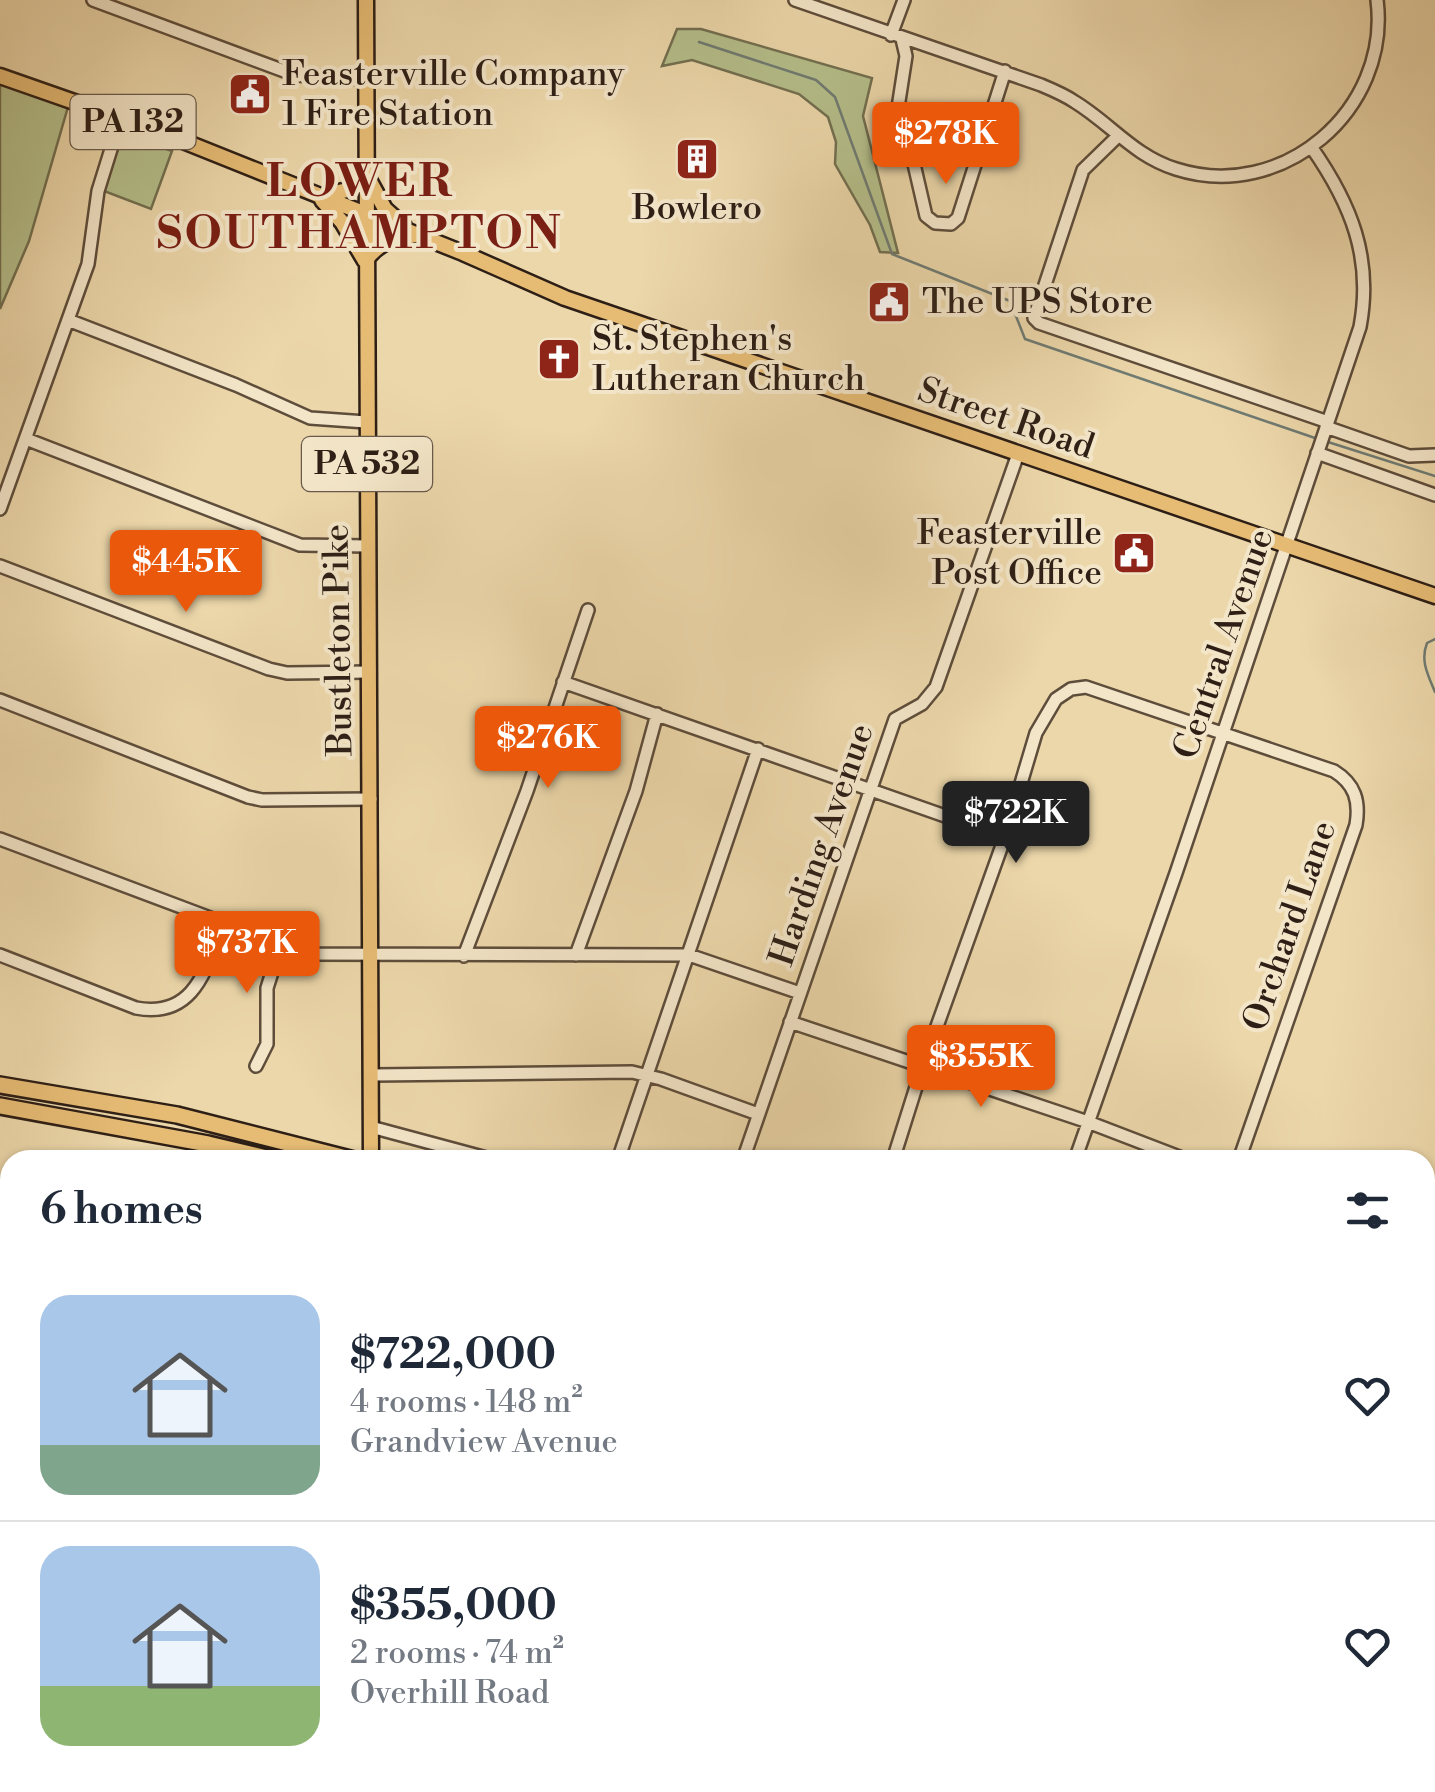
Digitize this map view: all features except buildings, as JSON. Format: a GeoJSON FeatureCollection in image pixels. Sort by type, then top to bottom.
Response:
{"type":"FeatureCollection","features":[{"type":"Feature","properties":{"kind":"highway"},"geometry":{"type":"LineString","coordinates":[[0,1086],[177,1115],[315,1150]]}},
{"type":"Feature","properties":{"kind":"highway"},"geometry":{"type":"LineString","coordinates":[[0,1106],[233,1150]]}},
{"type":"Feature","properties":{"kind":"main road","name":"Bustleton Pike"},"geometry":{"type":"LineString","coordinates":[[366,0],[371,1150]]}},
{"type":"Feature","properties":{"kind":"main road","name":"Street Road"},"geometry":{"type":"LineString","coordinates":[[0,76],[121,118],[564,298],[1435,596]]}},
{"type":"Feature","properties":{"kind":"main road"},"geometry":{"type":"LineString","coordinates":[[318,196],[352,189],[365,171],[385,209],[416,235]]}},
{"type":"Feature","properties":{"kind":"main road"},"geometry":{"type":"LineString","coordinates":[[318,196],[342,222],[365,261],[382,243],[416,235]]}},
{"type":"Feature","properties":{"kind":"street"},"geometry":{"type":"LineString","coordinates":[[93,0],[295,75],[366,79]]}},
{"type":"Feature","properties":{"kind":"street"},"geometry":{"type":"LineString","coordinates":[[796,0],[1041,84],[1076,102],[1155,161],[1209,176],[1266,170],[1312,148],[1340,122],[1369,73],[1377,42],[1377,0]]}},
{"type":"Feature","properties":{"kind":"street"},"geometry":{"type":"LineString","coordinates":[[904,0],[896,37],[906,56],[897,114],[926,216],[935,223],[951,224],[958,218],[1005,72]]}},
{"type":"Feature","properties":{"kind":"street"},"geometry":{"type":"LineString","coordinates":[[0,510],[92,246],[98,191],[121,118]]}},
{"type":"Feature","properties":{"kind":"street"},"geometry":{"type":"LineString","coordinates":[[1118,136],[1083,170],[1034,318],[1409,456],[1435,455]]}},
{"type":"Feature","properties":{"kind":"street","name":"Central Avenue"},"geometry":{"type":"LineString","coordinates":[[1078,1150],[1360,328],[1365,277],[1354,220],[1312,148]]}},
{"type":"Feature","properties":{"kind":"street"},"geometry":{"type":"LineString","coordinates":[[68,320],[310,418],[366,422]]}},
{"type":"Feature","properties":{"kind":"street"},"geometry":{"type":"LineString","coordinates":[[26,439],[300,545],[368,546]]}},
{"type":"Feature","properties":{"kind":"street"},"geometry":{"type":"LineString","coordinates":[[1317,453],[1435,495]]}},
{"type":"Feature","properties":{"kind":"street","name":"Harding Avenue"},"geometry":{"type":"LineString","coordinates":[[746,1150],[896,717],[922,704],[936,687],[1018,454]]}},
{"type":"Feature","properties":{"kind":"street"},"geometry":{"type":"LineString","coordinates":[[0,566],[269,670],[370,672]]}},
{"type":"Feature","properties":{"kind":"street"},"geometry":{"type":"LineString","coordinates":[[464,956],[527,790],[588,610]]}},
{"type":"Feature","properties":{"kind":"street"},"geometry":{"type":"LineString","coordinates":[[563,682],[1005,837]]}},
{"type":"Feature","properties":{"kind":"street","name":"Orchard Lane"},"geometry":{"type":"LineString","coordinates":[[896,1150],[1005,837],[1036,733],[1049,709],[1065,692],[1078,687],[1094,688],[1338,773],[1354,790],[1358,807],[1356,825],[1242,1150]]}},
{"type":"Feature","properties":{"kind":"street"},"geometry":{"type":"LineString","coordinates":[[0,700],[248,798],[371,799]]}},
{"type":"Feature","properties":{"kind":"street"},"geometry":{"type":"LineString","coordinates":[[576,954],[636,791],[657,714]]}},
{"type":"Feature","properties":{"kind":"street"},"geometry":{"type":"LineString","coordinates":[[621,1150],[758,749]]}},
{"type":"Feature","properties":{"kind":"street"},"geometry":{"type":"LineString","coordinates":[[0,838],[306,954],[689,955],[800,992]]}},
{"type":"Feature","properties":{"kind":"street"},"geometry":{"type":"LineString","coordinates":[[0,955],[136,1008],[158,1010],[185,999],[198,985],[223,925]]}},
{"type":"Feature","properties":{"kind":"street"},"geometry":{"type":"LineString","coordinates":[[256,1066],[268,1044],[267,988],[280,946]]}},
{"type":"Feature","properties":{"kind":"street"},"geometry":{"type":"LineString","coordinates":[[790,1022],[1161,1150]]}},
{"type":"Feature","properties":{"kind":"street"},"geometry":{"type":"LineString","coordinates":[[373,1074],[621,1072],[647,1075],[758,1114]]}},
{"type":"Feature","properties":{"kind":"street"},"geometry":{"type":"LineString","coordinates":[[371,1126],[458,1150]]}},
{"type":"Feature","properties":{"kind":"green space"},"geometry":{"type":"Polygon","coordinates":[[[677,29],[701,29],[872,78],[863,116],[898,253],[880,252],[870,225],[835,164],[836,142],[828,117],[799,94],[692,60],[662,66],[677,29]]]}},
{"type":"Feature","properties":{"kind":"green space"},"geometry":{"type":"Polygon","coordinates":[[[0,75],[70,100],[29,241],[0,309],[0,75]]]}},
{"type":"Feature","properties":{"kind":"green space"},"geometry":{"type":"Polygon","coordinates":[[[123,134],[172,151],[151,209],[104,191],[123,134]]]}},
{"type":"Feature","properties":{"kind":"waterway"},"geometry":{"type":"LineString","coordinates":[[699,42],[816,80],[835,97],[892,254],[1010,301],[1025,339],[1315,438]]}},
{"type":"Feature","properties":{"kind":"waterway"},"geometry":{"type":"LineString","coordinates":[[1328,442],[1435,476]]}},
{"type":"Feature","properties":{"kind":"waterway"},"geometry":{"type":"LineString","coordinates":[[1435,639],[1427,643],[1424,656],[1435,692]]}},
{"type":"Feature","properties":{"kind":"waterway"},"geometry":{"type":"LineString","coordinates":[[0,1290],[0,1322]]}},
{"type":"Feature","properties":{"kind":"place","name":"Feasterville Company 1 Fire Station"},"geometry":{"type":"Point","coordinates":[250,94]}},
{"type":"Feature","properties":{"kind":"place","name":"Bowlero"},"geometry":{"type":"Point","coordinates":[697,159]}},
{"type":"Feature","properties":{"kind":"place","name":"The UPS Store"},"geometry":{"type":"Point","coordinates":[889,302]}},
{"type":"Feature","properties":{"kind":"place","name":"St. Stephen's Lutheran Church"},"geometry":{"type":"Point","coordinates":[559,359]}},
{"type":"Feature","properties":{"kind":"place","name":"Feasterville Post Office"},"geometry":{"type":"Point","coordinates":[1134,553]}},
{"type":"Feature","properties":{"kind":"district","name":"LOWER SOUTHAMPTON"},"geometry":{"type":"Point","coordinates":[360,208]}}]}
